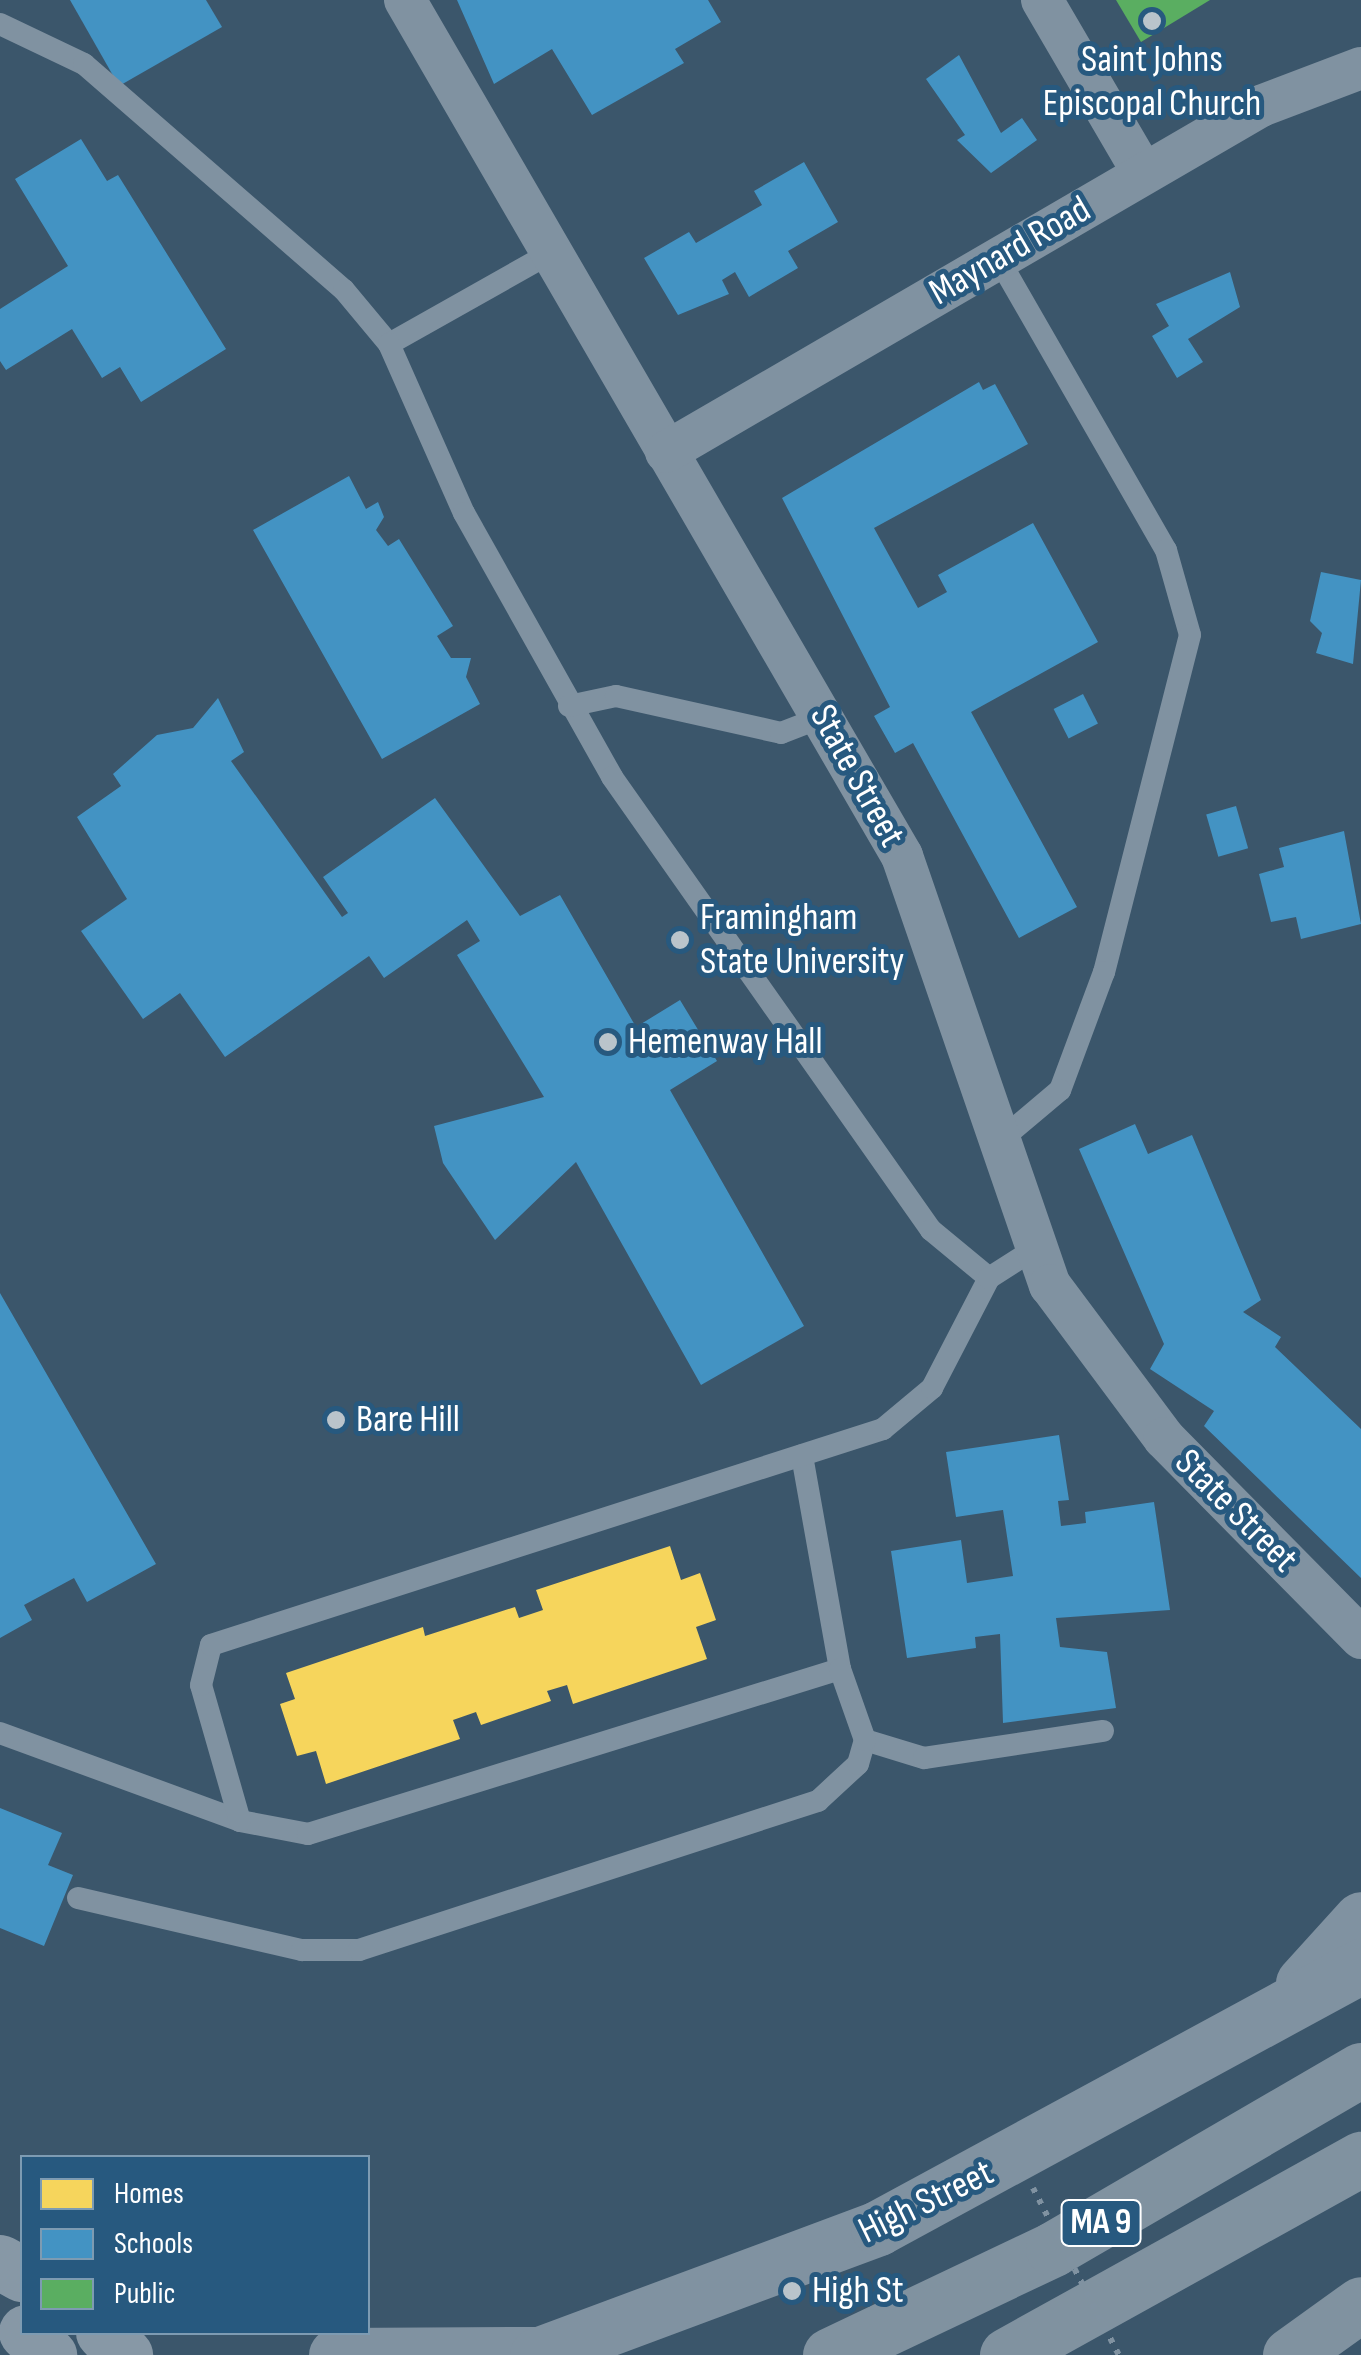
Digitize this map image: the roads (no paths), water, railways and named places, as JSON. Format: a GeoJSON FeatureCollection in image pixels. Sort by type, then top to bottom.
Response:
{"type":"FeatureCollection","features":[{"type":"Feature","properties":{"kind":"highway","name":"MA 9"},"geometry":{"type":"LineString","coordinates":[[830,2355],[1053,2249],[1361,2070]]}},
{"type":"Feature","properties":{"kind":"highway","name":"MA 9"},"geometry":{"type":"LineString","coordinates":[[1007,2355],[1361,2159]]}},
{"type":"Feature","properties":{"kind":"highway"},"geometry":{"type":"LineString","coordinates":[[1290,2355],[1361,2304]]}},
{"type":"Feature","properties":{"kind":"main road"},"geometry":{"type":"LineString","coordinates":[[0,2310],[20,2328]]}},
{"type":"Feature","properties":{"kind":"main road"},"geometry":{"type":"LineString","coordinates":[[28,2335],[49,2355]]}},
{"type":"Feature","properties":{"kind":"main road"},"geometry":{"type":"LineString","coordinates":[[105,2335],[124,2355]]}},
{"type":"Feature","properties":{"kind":"street","name":"State Street"},"geometry":{"type":"LineString","coordinates":[[405,0],[666,452],[825,716],[924,905],[1036,1248],[1072,1323],[1117,1383],[1361,1638]]}},
{"type":"Feature","properties":{"kind":"street"},"geometry":{"type":"LineString","coordinates":[[1042,0],[1143,173]]}},
{"type":"Feature","properties":{"kind":"street","name":"Maynard Road"},"geometry":{"type":"LineString","coordinates":[[666,452],[1143,173],[1297,88],[1361,68]]}},
{"type":"Feature","properties":{"kind":"street","name":"High Street"},"geometry":{"type":"LineString","coordinates":[[1288,2001],[1361,1919]]}},
{"type":"Feature","properties":{"kind":"street","name":"High Street"},"geometry":{"type":"LineString","coordinates":[[336,2355],[538,2354],[878,2228],[1064,2134],[1288,2001],[1361,1966]]}},
{"type":"Feature","properties":{"kind":"lane"},"geometry":{"type":"LineString","coordinates":[[0,24],[84,64],[344,290],[389,344],[444,473],[570,706],[931,1230],[989,1278]]}},
{"type":"Feature","properties":{"kind":"lane"},"geometry":{"type":"LineString","coordinates":[[389,344],[552,252]]}},
{"type":"Feature","properties":{"kind":"lane"},"geometry":{"type":"LineString","coordinates":[[998,258],[1166,550],[1190,635],[1092,1006],[1049,1106],[1002,1138]]}},
{"type":"Feature","properties":{"kind":"lane"},"geometry":{"type":"LineString","coordinates":[[570,706],[616,696],[781,733],[825,716]]}},
{"type":"Feature","properties":{"kind":"lane"},"geometry":{"type":"LineString","coordinates":[[240,1821],[202,1684],[202,1663],[225,1636],[883,1429],[919,1404],[989,1278],[1036,1248]]}},
{"type":"Feature","properties":{"kind":"lane"},"geometry":{"type":"LineString","coordinates":[[802,1455],[840,1670],[866,1740]]}},
{"type":"Feature","properties":{"kind":"lane"},"geometry":{"type":"LineString","coordinates":[[0,1733],[240,1821],[335,1830],[840,1670]]}},
{"type":"Feature","properties":{"kind":"lane"},"geometry":{"type":"LineString","coordinates":[[866,1740],[924,1758],[1103,1730]]}},
{"type":"Feature","properties":{"kind":"lane"},"geometry":{"type":"LineString","coordinates":[[78,1898],[302,1950],[359,1950],[786,1816],[840,1784],[866,1740]]}},
{"type":"Feature","properties":{"kind":"place","name":"Saint Johns Episcopal Church"},"geometry":{"type":"Point","coordinates":[1152,21]}},
{"type":"Feature","properties":{"kind":"place","name":"Framingham State University"},"geometry":{"type":"Point","coordinates":[680,940]}},
{"type":"Feature","properties":{"kind":"place","name":"Hemenway Hall"},"geometry":{"type":"Point","coordinates":[608,1042]}},
{"type":"Feature","properties":{"kind":"place","name":"Bare Hill"},"geometry":{"type":"Point","coordinates":[336,1420]}},
{"type":"Feature","properties":{"kind":"place","name":"High St"},"geometry":{"type":"Point","coordinates":[792,2291]}}]}
